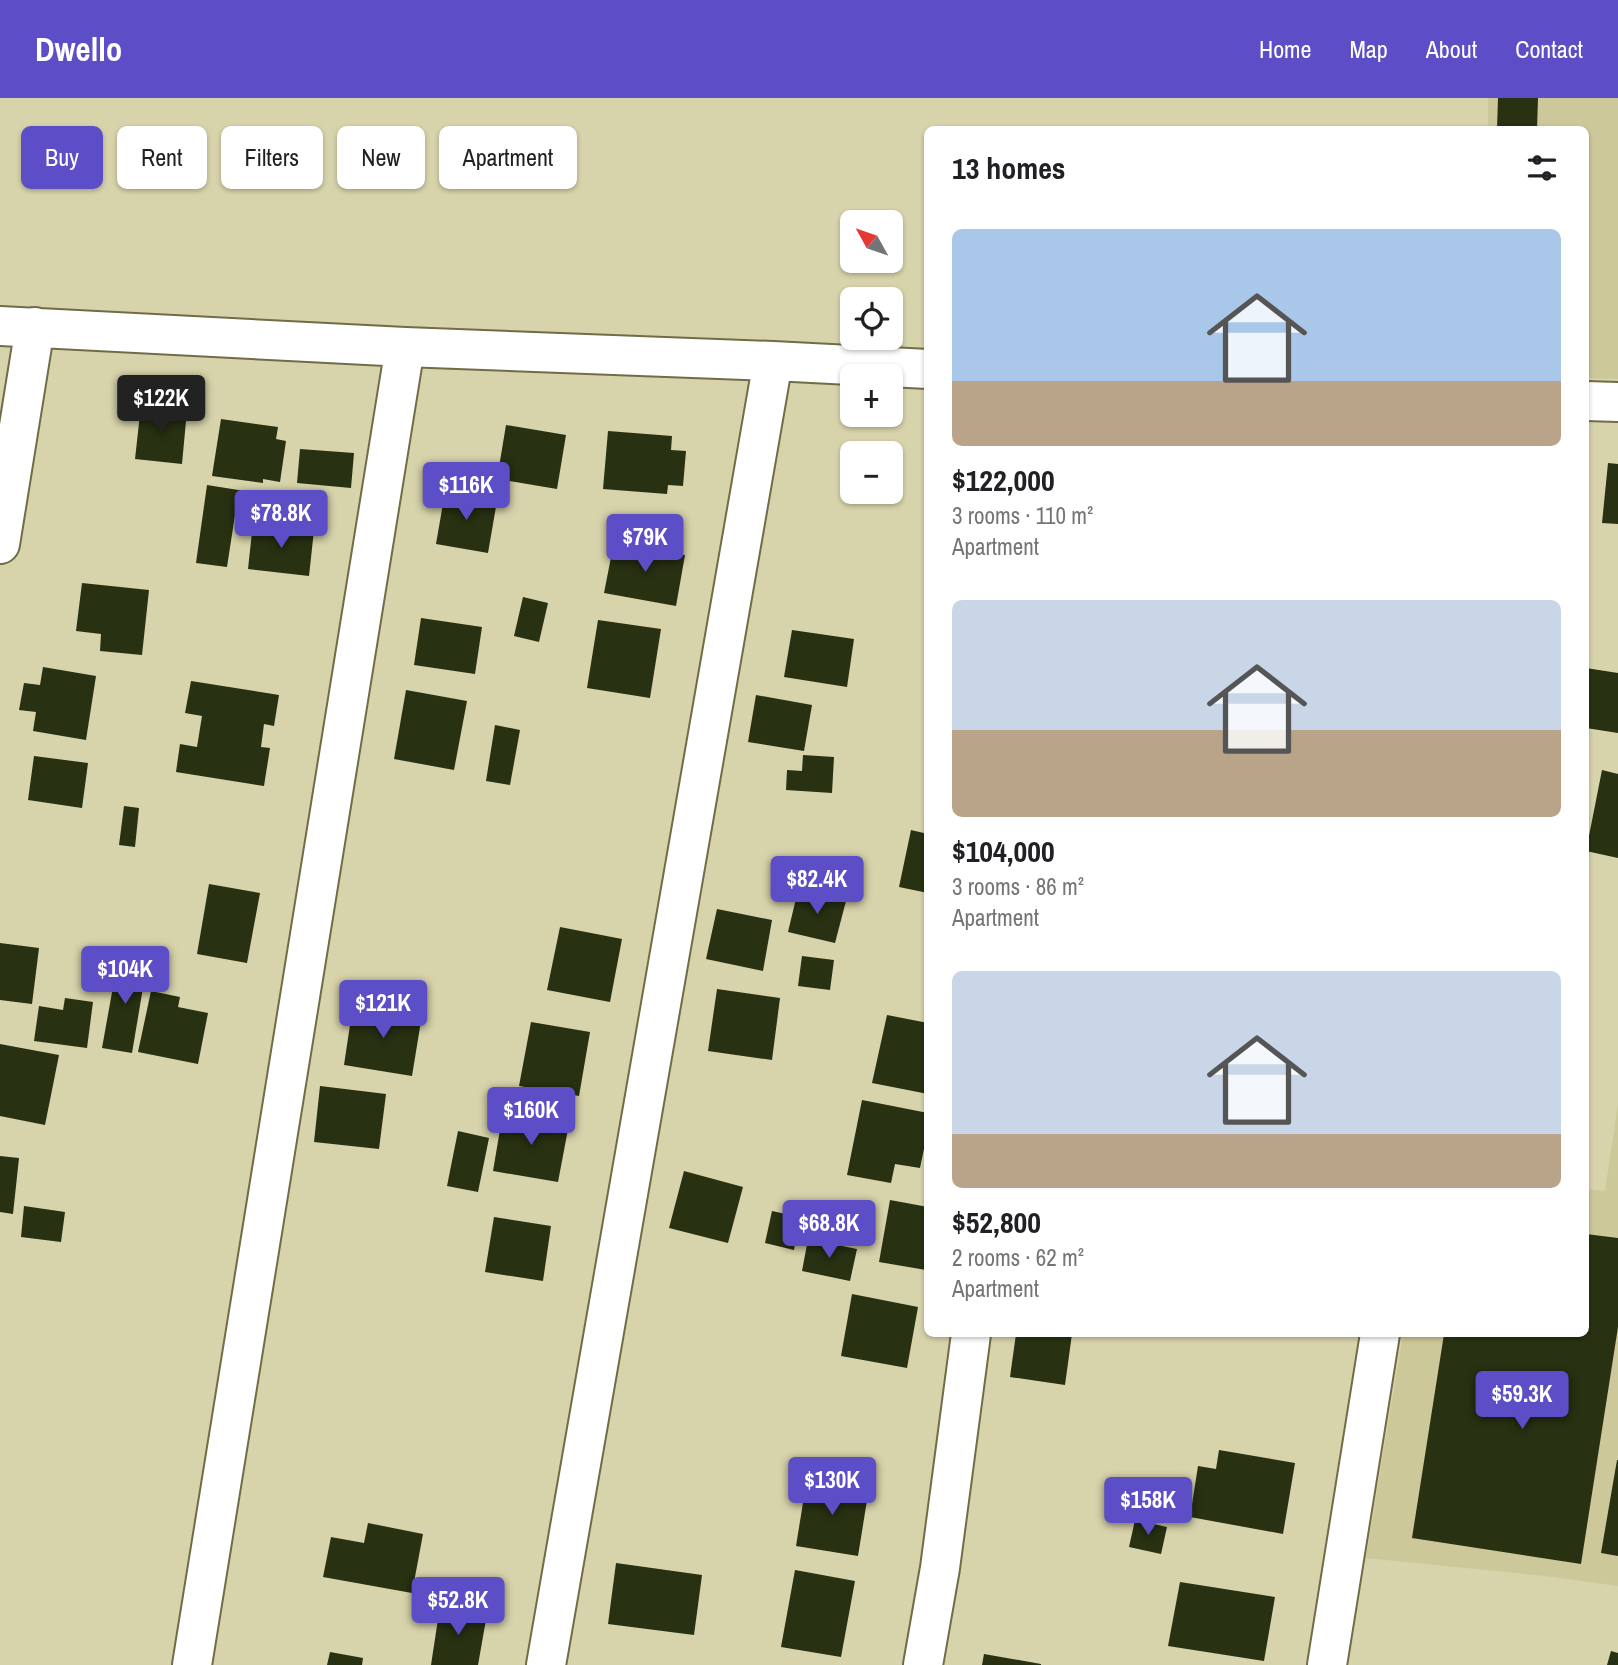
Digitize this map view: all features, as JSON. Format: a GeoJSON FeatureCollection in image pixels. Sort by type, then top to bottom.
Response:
{"type":"FeatureCollection","features":[{"type":"Feature","properties":{"kind":"street"},"geometry":{"type":"LineString","coordinates":[[0,544],[18,326],[405,347],[924,369]]}},
{"type":"Feature","properties":{"kind":"street"},"geometry":{"type":"LineString","coordinates":[[192,1665],[405,347]]}},
{"type":"Feature","properties":{"kind":"street"},"geometry":{"type":"LineString","coordinates":[[546,1665],[773,361]]}},
{"type":"Feature","properties":{"kind":"street"},"geometry":{"type":"LineString","coordinates":[[1589,401],[1618,402]]}},
{"type":"Feature","properties":{"kind":"street"},"geometry":{"type":"LineString","coordinates":[[923,1665],[940,1568],[971,1337]]}},
{"type":"Feature","properties":{"kind":"street"},"geometry":{"type":"LineString","coordinates":[[1327,1665],[1380,1337]]}},
{"type":"Feature","properties":{"kind":"shaded area"},"geometry":{"type":"Polygon","coordinates":[[[1488,98],[1618,98],[1618,379],[1589,378],[1589,126],[1488,126],[1488,98]]]}},
{"type":"Feature","properties":{"kind":"shaded area"},"geometry":{"type":"Polygon","coordinates":[[[1618,1104],[1618,1586],[1366,1558],[1403,1337],[1589,1337],[1589,1189],[1605,1191],[1618,1104]]]}},
{"type":"Feature","properties":{"kind":"building"},"geometry":{"type":"Polygon","coordinates":[[[1498,98],[1538,98],[1537,126],[1497,126],[1498,98]]]}},
{"type":"Feature","properties":{"kind":"building"},"geometry":{"type":"Polygon","coordinates":[[[141,405],[187,410],[182,464],[135,459],[141,405]]]}},
{"type":"Feature","properties":{"kind":"building"},"geometry":{"type":"Polygon","coordinates":[[[221,419],[278,427],[276,439],[286,441],[280,482],[263,479],[263,483],[212,476],[221,419]]]}},
{"type":"Feature","properties":{"kind":"building"},"geometry":{"type":"Polygon","coordinates":[[[506,425],[566,435],[557,489],[497,479],[506,425]]]}},
{"type":"Feature","properties":{"kind":"building"},"geometry":{"type":"Polygon","coordinates":[[[608,431],[672,436],[671,450],[686,451],[683,486],[668,485],[667,494],[603,489],[608,431]]]}},
{"type":"Feature","properties":{"kind":"building"},"geometry":{"type":"Polygon","coordinates":[[[300,449],[354,453],[351,488],[297,483],[300,449]]]}},
{"type":"Feature","properties":{"kind":"building"},"geometry":{"type":"Polygon","coordinates":[[[1608,463],[1618,464],[1618,524],[1602,523],[1608,463]]]}},
{"type":"Feature","properties":{"kind":"building"},"geometry":{"type":"Polygon","coordinates":[[[207,485],[251,492],[247,517],[235,515],[227,567],[196,563],[207,485]]]}},
{"type":"Feature","properties":{"kind":"building"},"geometry":{"type":"Polygon","coordinates":[[[445,492],[497,501],[488,553],[436,544],[445,492]]]}},
{"type":"Feature","properties":{"kind":"building"},"geometry":{"type":"Polygon","coordinates":[[[253,523],[314,530],[309,576],[248,569],[253,523]]]}},
{"type":"Feature","properties":{"kind":"building"},"geometry":{"type":"Polygon","coordinates":[[[614,542],[685,555],[676,606],[604,593],[614,542]]]}},
{"type":"Feature","properties":{"kind":"building"},"geometry":{"type":"Polygon","coordinates":[[[82,583],[149,590],[142,655],[100,651],[101,634],[76,631],[82,583]]]}},
{"type":"Feature","properties":{"kind":"building"},"geometry":{"type":"Polygon","coordinates":[[[523,597],[548,603],[539,642],[514,636],[523,597]]]}},
{"type":"Feature","properties":{"kind":"building"},"geometry":{"type":"Polygon","coordinates":[[[421,618],[482,627],[475,674],[414,665],[421,618]]]}},
{"type":"Feature","properties":{"kind":"building"},"geometry":{"type":"Polygon","coordinates":[[[598,620],[661,629],[650,698],[587,688],[598,620]]]}},
{"type":"Feature","properties":{"kind":"building"},"geometry":{"type":"Polygon","coordinates":[[[792,630],[854,639],[847,687],[784,677],[792,630]]]}},
{"type":"Feature","properties":{"kind":"building"},"geometry":{"type":"Polygon","coordinates":[[[43,667],[96,676],[86,740],[33,731],[36,712],[19,710],[24,683],[40,685],[43,667]]]}},
{"type":"Feature","properties":{"kind":"building"},"geometry":{"type":"Polygon","coordinates":[[[1589,668],[1618,673],[1618,733],[1589,728],[1589,668]]]}},
{"type":"Feature","properties":{"kind":"building"},"geometry":{"type":"Polygon","coordinates":[[[191,681],[279,695],[274,726],[264,724],[261,747],[270,748],[264,786],[176,772],[180,744],[197,747],[202,716],[185,713],[191,681]]]}},
{"type":"Feature","properties":{"kind":"building"},"geometry":{"type":"Polygon","coordinates":[[[406,690],[467,701],[454,770],[394,759],[406,690]]]}},
{"type":"Feature","properties":{"kind":"building"},"geometry":{"type":"Polygon","coordinates":[[[756,695],[812,705],[804,751],[748,742],[756,695]]]}},
{"type":"Feature","properties":{"kind":"building"},"geometry":{"type":"Polygon","coordinates":[[[495,725],[520,730],[510,785],[486,781],[495,725]]]}},
{"type":"Feature","properties":{"kind":"building"},"geometry":{"type":"Polygon","coordinates":[[[803,755],[834,757],[832,793],[786,790],[787,770],[802,771],[803,755]]]}},
{"type":"Feature","properties":{"kind":"building"},"geometry":{"type":"Polygon","coordinates":[[[34,756],[88,763],[82,808],[28,800],[34,756]]]}},
{"type":"Feature","properties":{"kind":"building"},"geometry":{"type":"Polygon","coordinates":[[[1602,770],[1618,774],[1618,858],[1589,852],[1589,836],[1602,770]]]}},
{"type":"Feature","properties":{"kind":"building"},"geometry":{"type":"Polygon","coordinates":[[[124,806],[139,808],[135,847],[119,845],[124,806]]]}},
{"type":"Feature","properties":{"kind":"building"},"geometry":{"type":"Polygon","coordinates":[[[911,830],[924,833],[924,892],[899,887],[911,830]]]}},
{"type":"Feature","properties":{"kind":"building"},"geometry":{"type":"Polygon","coordinates":[[[209,884],[260,893],[247,963],[197,954],[209,884]]]}},
{"type":"Feature","properties":{"kind":"building"},"geometry":{"type":"Polygon","coordinates":[[[798,890],[846,901],[835,943],[788,932],[798,890]]]}},
{"type":"Feature","properties":{"kind":"building"},"geometry":{"type":"Polygon","coordinates":[[[717,909],[772,920],[763,971],[706,959],[717,909]]]}},
{"type":"Feature","properties":{"kind":"building"},"geometry":{"type":"Polygon","coordinates":[[[560,927],[622,939],[610,1002],[547,990],[560,927]]]}},
{"type":"Feature","properties":{"kind":"building"},"geometry":{"type":"Polygon","coordinates":[[[0,943],[39,948],[32,1004],[0,1000],[0,943]]]}},
{"type":"Feature","properties":{"kind":"building"},"geometry":{"type":"Polygon","coordinates":[[[802,956],[834,960],[830,990],[798,986],[802,956]]]}},
{"type":"Feature","properties":{"kind":"building"},"geometry":{"type":"Polygon","coordinates":[[[118,959],[147,964],[132,1053],[102,1048],[118,959]]]}},
{"type":"Feature","properties":{"kind":"building"},"geometry":{"type":"Polygon","coordinates":[[[717,989],[780,998],[772,1060],[708,1051],[717,989]]]}},
{"type":"Feature","properties":{"kind":"building"},"geometry":{"type":"Polygon","coordinates":[[[151,991],[180,997],[178,1007],[208,1013],[198,1064],[138,1052],[151,991]]]}},
{"type":"Feature","properties":{"kind":"building"},"geometry":{"type":"Polygon","coordinates":[[[65,998],[93,1002],[87,1048],[34,1041],[39,1006],[63,1010],[65,998]]]}},
{"type":"Feature","properties":{"kind":"building"},"geometry":{"type":"Polygon","coordinates":[[[353,1005],[422,1015],[412,1076],[344,1065],[353,1005]]]}},
{"type":"Feature","properties":{"kind":"building"},"geometry":{"type":"Polygon","coordinates":[[[887,1015],[924,1022],[924,1093],[872,1083],[887,1015]]]}},
{"type":"Feature","properties":{"kind":"building"},"geometry":{"type":"Polygon","coordinates":[[[531,1022],[590,1032],[579,1096],[519,1086],[531,1022]]]}},
{"type":"Feature","properties":{"kind":"building"},"geometry":{"type":"Polygon","coordinates":[[[0,1044],[59,1055],[45,1125],[0,1116],[0,1044]]]}},
{"type":"Feature","properties":{"kind":"building"},"geometry":{"type":"Polygon","coordinates":[[[320,1086],[386,1094],[379,1149],[314,1142],[320,1086]]]}},
{"type":"Feature","properties":{"kind":"building"},"geometry":{"type":"Polygon","coordinates":[[[862,1100],[924,1112],[924,1149],[920,1168],[895,1164],[891,1183],[847,1175],[862,1100]]]}},
{"type":"Feature","properties":{"kind":"building"},"geometry":{"type":"Polygon","coordinates":[[[503,1112],[569,1124],[558,1182],[493,1171],[503,1112]]]}},
{"type":"Feature","properties":{"kind":"building"},"geometry":{"type":"Polygon","coordinates":[[[458,1131],[489,1138],[478,1192],[447,1186],[458,1131]]]}},
{"type":"Feature","properties":{"kind":"building"},"geometry":{"type":"Polygon","coordinates":[[[0,1156],[19,1158],[13,1214],[0,1212],[0,1156]]]}},
{"type":"Feature","properties":{"kind":"building"},"geometry":{"type":"Polygon","coordinates":[[[684,1171],[743,1187],[728,1243],[669,1228],[684,1171]]]}},
{"type":"Feature","properties":{"kind":"building"},"geometry":{"type":"Polygon","coordinates":[[[890,1200],[924,1206],[924,1270],[879,1262],[890,1200]]]}},
{"type":"Feature","properties":{"kind":"building"},"geometry":{"type":"Polygon","coordinates":[[[24,1206],[65,1212],[61,1242],[21,1237],[24,1206]]]}},
{"type":"Feature","properties":{"kind":"building"},"geometry":{"type":"Polygon","coordinates":[[[772,1211],[800,1217],[794,1250],[765,1243],[772,1211]]]}},
{"type":"Feature","properties":{"kind":"building"},"geometry":{"type":"Polygon","coordinates":[[[494,1217],[551,1226],[543,1281],[485,1272],[494,1217]]]}},
{"type":"Feature","properties":{"kind":"building"},"geometry":{"type":"Polygon","coordinates":[[[1589,1234],[1618,1238],[1618,1327],[1581,1564],[1412,1538],[1444,1337],[1589,1337],[1589,1234]]]}},
{"type":"Feature","properties":{"kind":"building"},"geometry":{"type":"Polygon","coordinates":[[[808,1239],[857,1249],[850,1281],[802,1271],[808,1239]]]}},
{"type":"Feature","properties":{"kind":"building"},"geometry":{"type":"Polygon","coordinates":[[[852,1294],[918,1307],[907,1368],[841,1356],[852,1294]]]}},
{"type":"Feature","properties":{"kind":"building"},"geometry":{"type":"Polygon","coordinates":[[[1016,1337],[1072,1337],[1065,1385],[1010,1377],[1016,1337]]]}},
{"type":"Feature","properties":{"kind":"building"},"geometry":{"type":"Polygon","coordinates":[[[1219,1450],[1295,1463],[1283,1534],[1190,1517],[1198,1466],[1216,1469],[1219,1450]]]}},
{"type":"Feature","properties":{"kind":"building"},"geometry":{"type":"Polygon","coordinates":[[[1618,1460],[1618,1556],[1601,1553],[1618,1460]]]}},
{"type":"Feature","properties":{"kind":"building"},"geometry":{"type":"Polygon","coordinates":[[[807,1478],[869,1488],[858,1556],[796,1546],[807,1478]]]}},
{"type":"Feature","properties":{"kind":"building"},"geometry":{"type":"Polygon","coordinates":[[[1135,1520],[1167,1527],[1161,1554],[1129,1547],[1135,1520]]]}},
{"type":"Feature","properties":{"kind":"building"},"geometry":{"type":"Polygon","coordinates":[[[368,1523],[423,1534],[412,1593],[323,1577],[331,1537],[364,1543],[368,1523]]]}},
{"type":"Feature","properties":{"kind":"building"},"geometry":{"type":"Polygon","coordinates":[[[616,1563],[702,1575],[694,1635],[608,1624],[616,1563]]]}},
{"type":"Feature","properties":{"kind":"building"},"geometry":{"type":"Polygon","coordinates":[[[795,1570],[855,1581],[841,1657],[781,1647],[795,1570]]]}},
{"type":"Feature","properties":{"kind":"building"},"geometry":{"type":"Polygon","coordinates":[[[1180,1582],[1275,1597],[1264,1661],[1168,1646],[1180,1582]]]}},
{"type":"Feature","properties":{"kind":"building"},"geometry":{"type":"Polygon","coordinates":[[[440,1606],[487,1614],[478,1665],[431,1665],[440,1606]]]}},
{"type":"Feature","properties":{"kind":"building"},"geometry":{"type":"Polygon","coordinates":[[[1611,1651],[1618,1653],[1618,1665],[1607,1665],[1611,1651]]]}},
{"type":"Feature","properties":{"kind":"building"},"geometry":{"type":"Polygon","coordinates":[[[330,1652],[363,1658],[362,1665],[327,1665],[330,1652]]]}},
{"type":"Feature","properties":{"kind":"building"},"geometry":{"type":"Polygon","coordinates":[[[984,1654],[1041,1664],[1041,1665],[982,1665],[984,1654]]]}}]}
